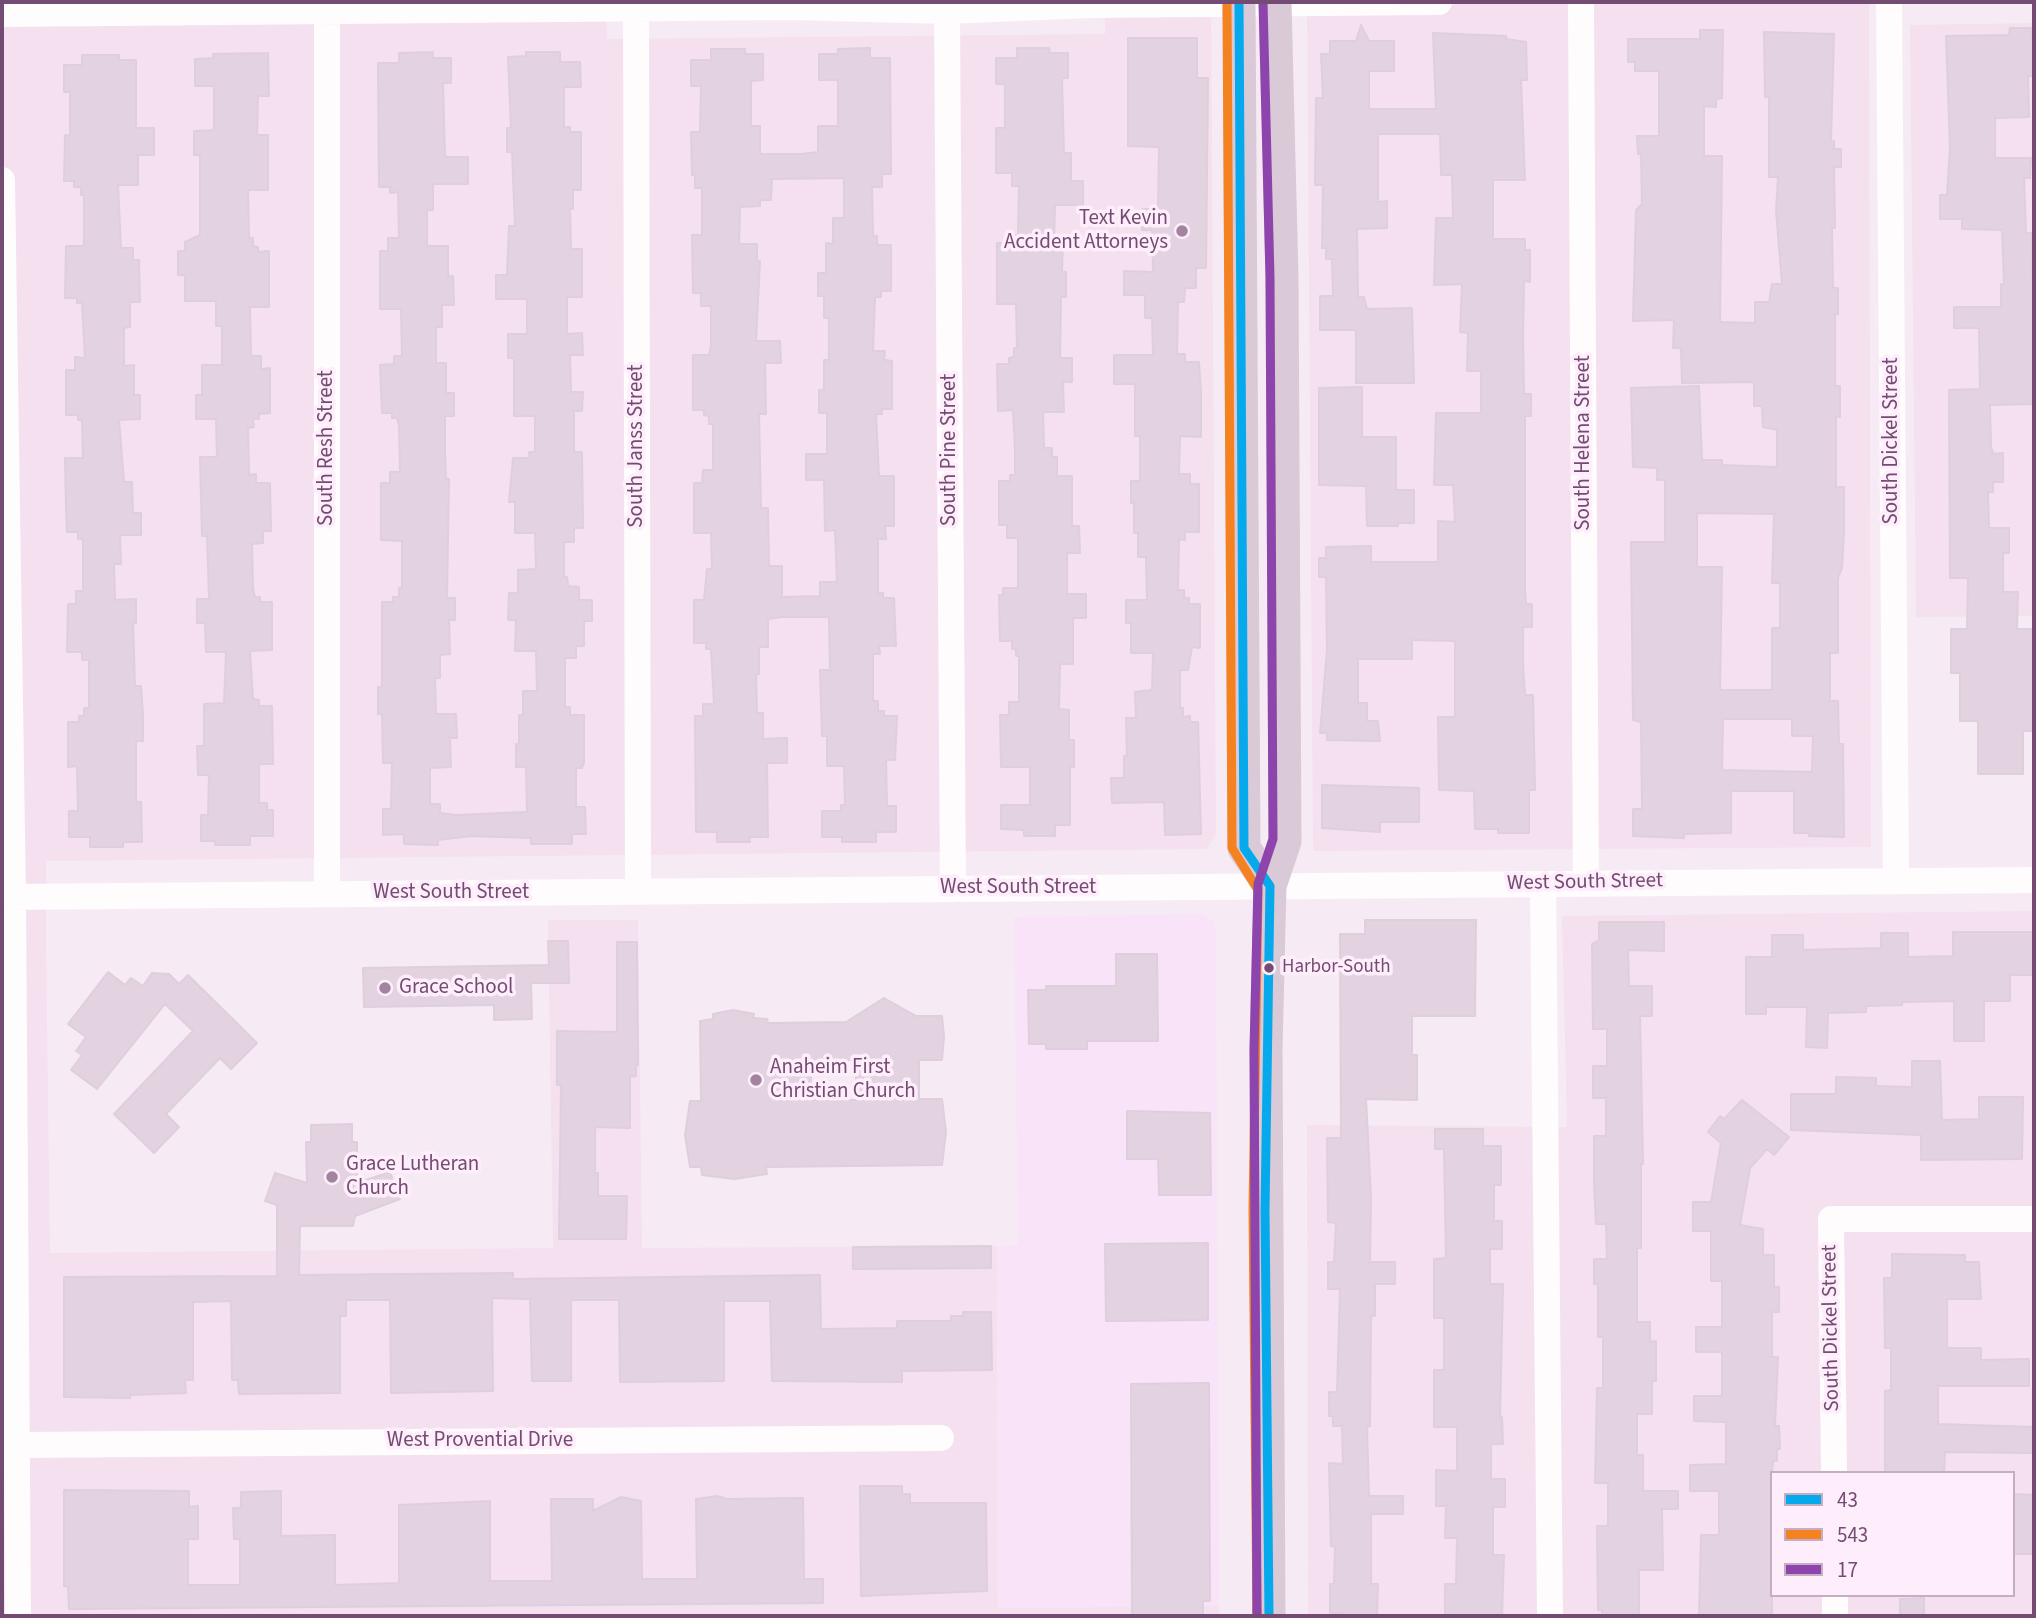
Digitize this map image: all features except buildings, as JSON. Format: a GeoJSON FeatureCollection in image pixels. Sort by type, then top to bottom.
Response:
{"type":"FeatureCollection","features":[{"type":"Feature","properties":{"kind":"main road"},"geometry":{"type":"LineString","coordinates":[[1239,2],[1244,848],[1270,886]]}},
{"type":"Feature","properties":{"kind":"main road"},"geometry":{"type":"LineString","coordinates":[[1269,1616],[1265,1210],[1270,886],[1285,841],[1282,278],[1275,2]]}},
{"type":"Feature","properties":{"kind":"street"},"geometry":{"type":"LineString","coordinates":[[2,14],[327,7],[636,5],[947,11],[1239,2],[1439,2]]}},
{"type":"Feature","properties":{"kind":"street","name":"South Helena Street"},"geometry":{"type":"LineString","coordinates":[[1581,2],[1586,884]]}},
{"type":"Feature","properties":{"kind":"street","name":"South Dickel Street"},"geometry":{"type":"LineString","coordinates":[[1889,2],[1896,881]]}},
{"type":"Feature","properties":{"kind":"street","name":"South Janss Street"},"geometry":{"type":"LineString","coordinates":[[636,5],[638,891]]}},
{"type":"Feature","properties":{"kind":"street","name":"South Resh Street"},"geometry":{"type":"LineString","coordinates":[[327,7],[327,894]]}},
{"type":"Feature","properties":{"kind":"street","name":"South Pine Street"},"geometry":{"type":"LineString","coordinates":[[947,11],[953,889]]}},
{"type":"Feature","properties":{"kind":"street"},"geometry":{"type":"LineString","coordinates":[[2,180],[8,1189],[18,1445],[18,1616]]}},
{"type":"Feature","properties":{"kind":"street","name":"West South Street"},"geometry":{"type":"LineString","coordinates":[[7,897],[2034,880]]}},
{"type":"Feature","properties":{"kind":"street"},"geometry":{"type":"LineString","coordinates":[[1543,884],[1550,1616]]}},
{"type":"Feature","properties":{"kind":"street","name":"South Dickel Street"},"geometry":{"type":"LineString","coordinates":[[1834,1471],[1831,1219],[2034,1219]]}},
{"type":"Feature","properties":{"kind":"street","name":"West Provential Drive"},"geometry":{"type":"LineString","coordinates":[[18,1445],[941,1438]]}},
{"type":"Feature","properties":{"kind":"street"},"geometry":{"type":"LineString","coordinates":[[1835,1597],[1835,1616]]}},
{"type":"Feature","properties":{"kind":"shaded area"},"geometry":{"type":"Polygon","coordinates":[[[2,2],[606,2],[607,39],[1105,34],[1105,2],[1211,2],[1216,833],[1207,849],[46,861],[46,939],[50,1253],[553,1248],[548,920],[638,920],[642,1248],[997,1246],[998,1608],[1219,1606],[1219,1616],[2,1616],[2,2]]]}},
{"type":"Feature","properties":{"kind":"shaded area"},"geometry":{"type":"Polygon","coordinates":[[[1307,2],[1869,2],[1871,847],[1313,851],[1307,2]]]}},
{"type":"Feature","properties":{"kind":"shaded area"},"geometry":{"type":"Polygon","coordinates":[[[2034,23],[2034,616],[1916,617],[1910,25],[2034,23]]]}},
{"type":"Feature","properties":{"kind":"shaded area"},"geometry":{"type":"Polygon","coordinates":[[[2034,911],[2034,1616],[1308,1616],[1307,1125],[1567,1127],[1562,916],[2034,911]]]}},
{"type":"Feature","properties":{"kind":"shaded area"},"geometry":{"type":"Polygon","coordinates":[[[1203,914],[1214,922],[1216,932],[1219,1606],[998,1608],[997,1246],[1018,1245],[1014,917],[1203,914]]]}},
{"type":"Feature","properties":{"kind":"transit line","name":"543"},"geometry":{"type":"LineString","coordinates":[[1227,2],[1232,848],[1258,890],[1253,1210],[1257,1616]]}},
{"type":"Feature","properties":{"kind":"transit line","name":"43"},"geometry":{"type":"LineString","coordinates":[[1239,2],[1244,848],[1270,886],[1265,1210],[1269,1616]]}},
{"type":"Feature","properties":{"kind":"transit line","name":"17"},"geometry":{"type":"LineString","coordinates":[[1257,1616],[1254,1049],[1258,884],[1273,839],[1270,278],[1263,2]]}},
{"type":"Feature","properties":{"kind":"place","name":"Text Kevin Accident Attorneys"},"geometry":{"type":"Point","coordinates":[1182,231]}},
{"type":"Feature","properties":{"kind":"place","name":"Harbor-South"},"geometry":{"type":"Point","coordinates":[1269,968]}},
{"type":"Feature","properties":{"kind":"place","name":"Grace School"},"geometry":{"type":"Point","coordinates":[385,988]}},
{"type":"Feature","properties":{"kind":"place","name":"Anaheim First Christian Church"},"geometry":{"type":"Point","coordinates":[756,1080]}},
{"type":"Feature","properties":{"kind":"place","name":"Grace Lutheran Church"},"geometry":{"type":"Point","coordinates":[332,1177]}}]}
